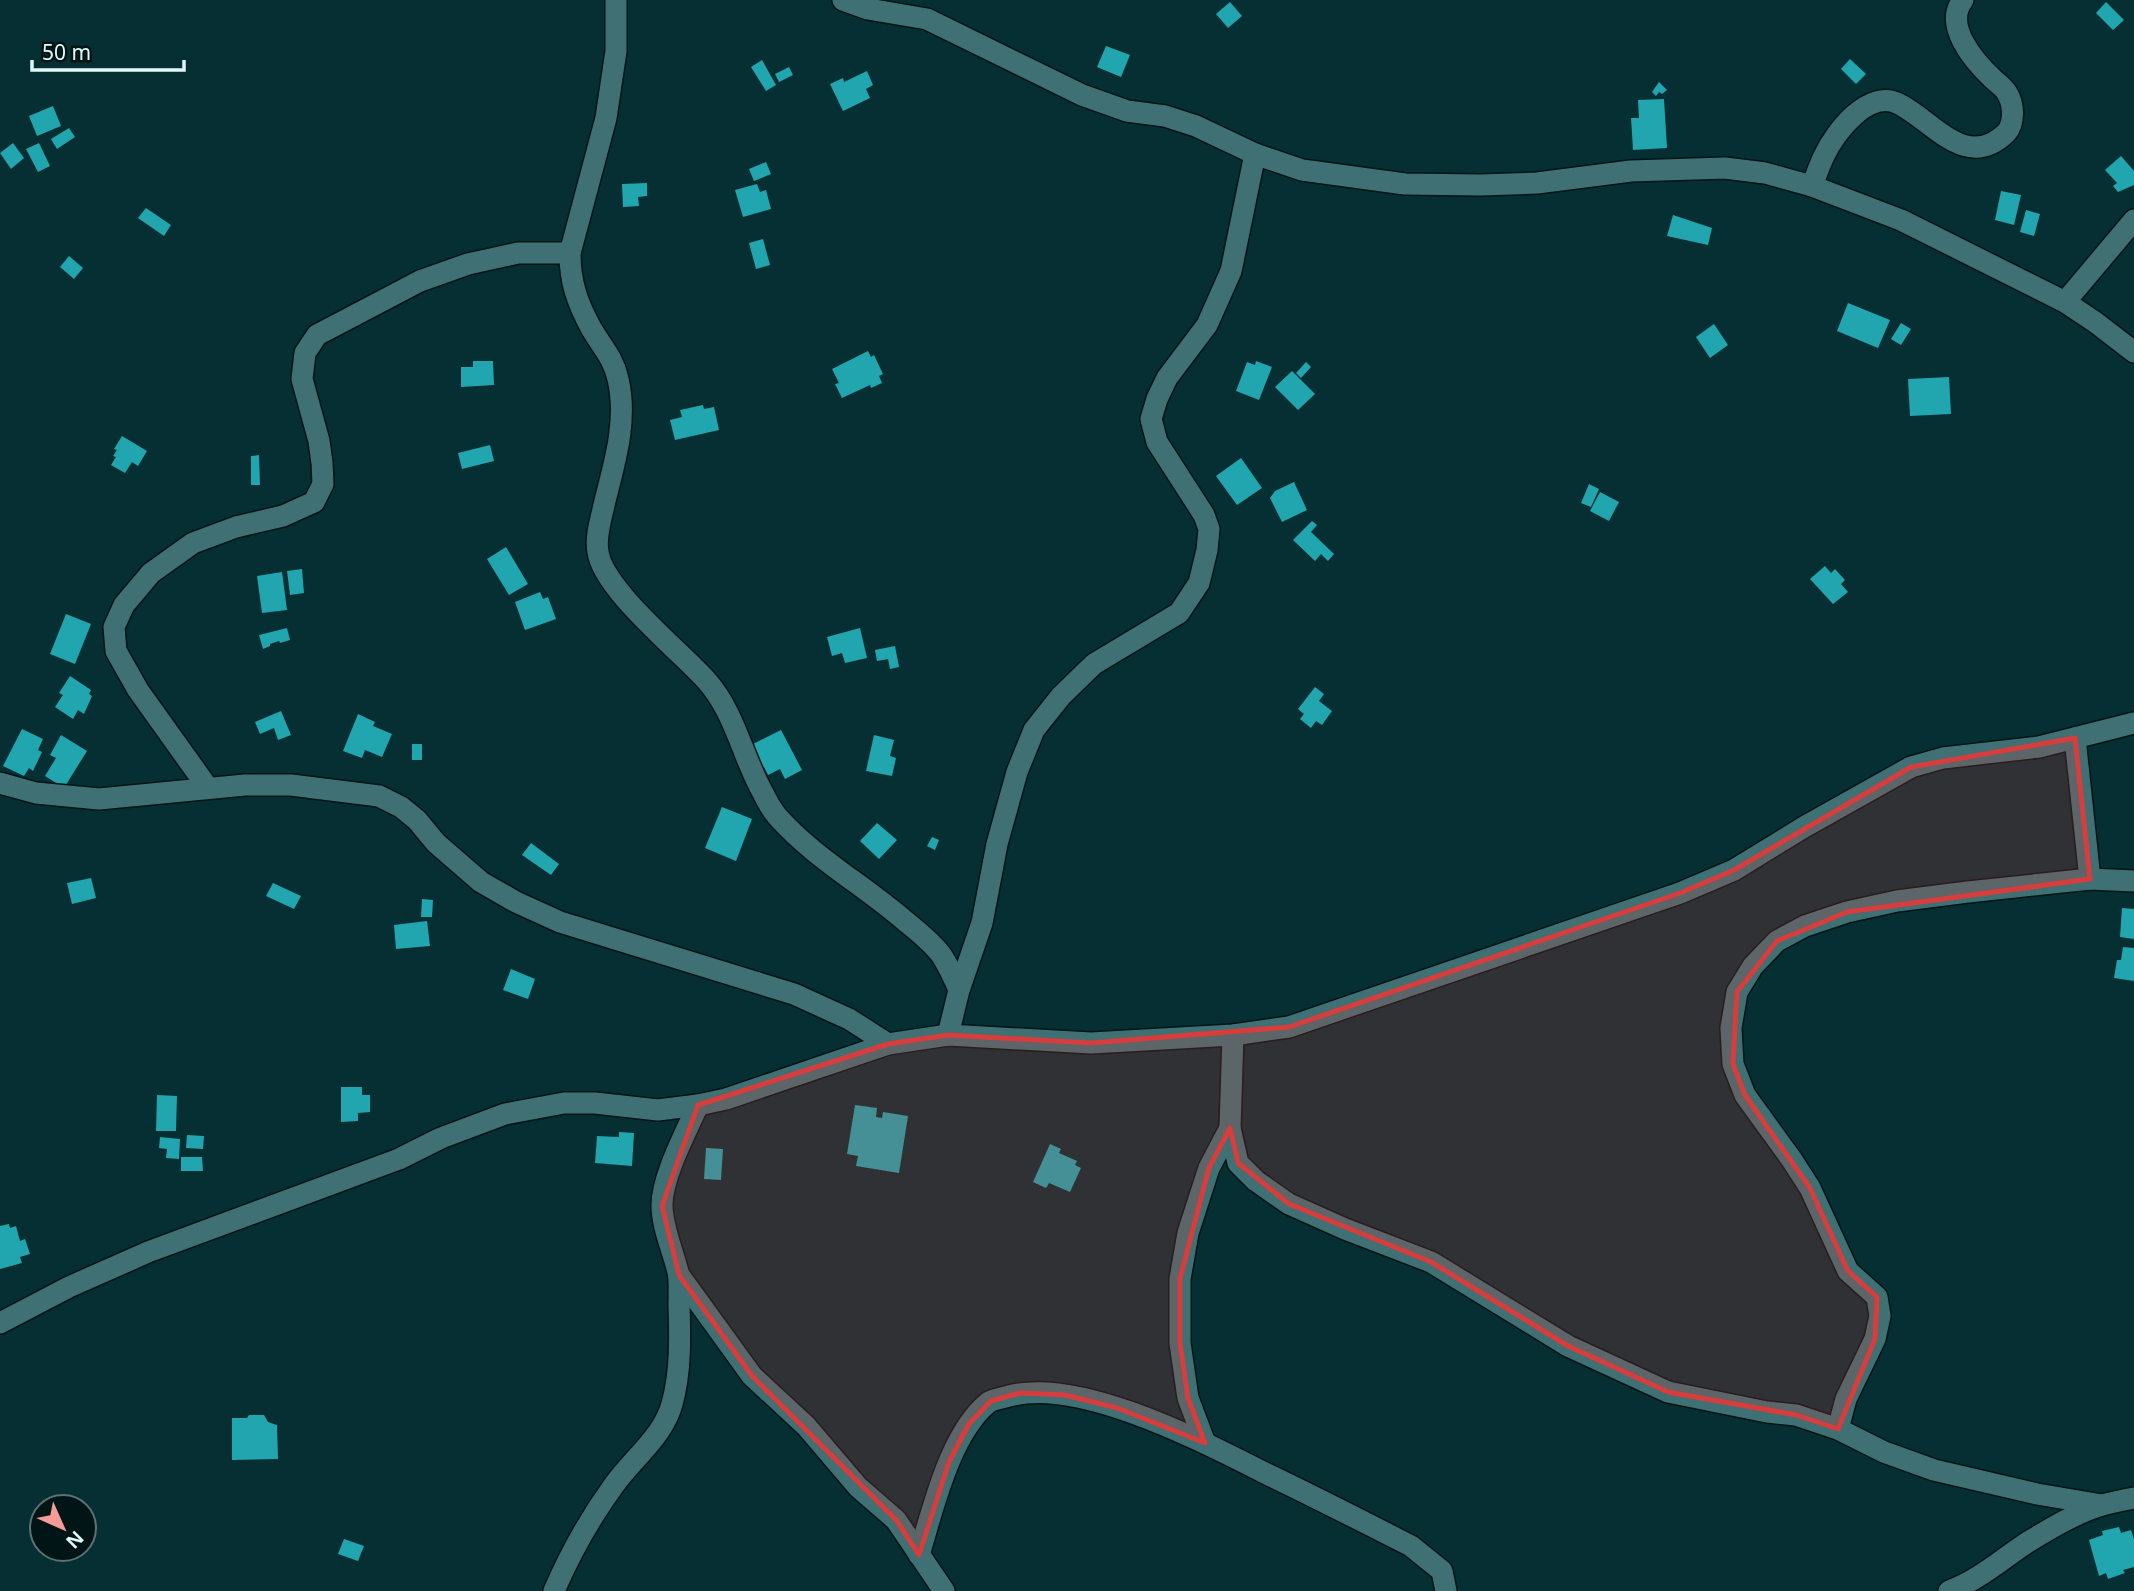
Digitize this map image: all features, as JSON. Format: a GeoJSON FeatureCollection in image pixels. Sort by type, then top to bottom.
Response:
{"type":"FeatureCollection","features":[{"type":"Feature","properties":{"kind":"street"},"geometry":{"type":"LineString","coordinates":[[615,0],[616,51],[606,118],[570,253],[570,275],[575,296],[592,330],[610,355],[618,379],[622,405],[619,445],[599,525],[597,548],[600,564],[612,584],[706,680],[722,701],[774,813],[806,845],[920,934],[940,954],[958,989]]}},
{"type":"Feature","properties":{"kind":"street"},"geometry":{"type":"LineString","coordinates":[[843,0],[868,9],[927,19],[1082,95],[1127,111],[1165,116],[1196,126],[1255,154],[1302,170],[1405,184],[1480,185],[1537,183],[1631,172],[1725,168],[1765,173],[1812,186],[1901,220],[2065,302],[2134,352]]}},
{"type":"Feature","properties":{"kind":"street"},"geometry":{"type":"LineString","coordinates":[[1812,186],[1824,155],[1839,133],[1867,105],[1882,99],[1899,103],[1948,139],[1972,147],[1990,144],[2008,131],[2014,115],[2007,91],[1972,58],[1960,31],[1956,17],[1963,0]]}},
{"type":"Feature","properties":{"kind":"street"},"geometry":{"type":"LineString","coordinates":[[948,1035],[958,989],[982,923],[997,844],[1017,772],[1034,730],[1061,696],[1094,664],[1179,613],[1199,583],[1209,529],[1204,515],[1157,442],[1151,419],[1167,378],[1207,325],[1231,271],[1255,154]]}},
{"type":"Feature","properties":{"kind":"street"},"geometry":{"type":"LineString","coordinates":[[2065,302],[2134,220]]}},
{"type":"Feature","properties":{"kind":"street"},"geometry":{"type":"LineString","coordinates":[[208,788],[138,690],[116,651],[114,626],[124,605],[151,573],[193,543],[236,527],[283,516],[314,502],[323,484],[323,463],[302,379],[305,353],[317,335],[420,281],[468,264],[517,254],[570,253]]}},
{"type":"Feature","properties":{"kind":"street"},"geometry":{"type":"LineString","coordinates":[[0,1323],[69,1287],[148,1252],[399,1159],[451,1134],[505,1115],[564,1103],[595,1103],[658,1110],[698,1105],[726,1099],[888,1044],[948,1035],[1091,1043],[1233,1035],[1289,1027],[1680,893],[1734,870],[1911,767],[1942,758],[2039,747],[2134,723]]}},
{"type":"Feature","properties":{"kind":"street"},"geometry":{"type":"LineString","coordinates":[[2075,738],[2090,879]]}},
{"type":"Feature","properties":{"kind":"street"},"geometry":{"type":"LineString","coordinates":[[0,783],[36,793],[99,799],[245,785],[291,785],[379,796],[401,807],[417,820],[436,843],[481,881],[516,902],[561,922],[794,994],[849,1019],[888,1044]]}},
{"type":"Feature","properties":{"kind":"street"},"geometry":{"type":"LineString","coordinates":[[1838,1429],[1846,1399],[1875,1339],[1880,1316],[1877,1297],[1847,1271],[1810,1188],[1745,1095],[1733,1064],[1731,1028],[1737,992],[1753,967],[1777,941],[1805,926],[1847,912],[1897,901],[2090,879],[2134,881]]}},
{"type":"Feature","properties":{"kind":"street"},"geometry":{"type":"LineString","coordinates":[[1233,1035],[1230,1128],[1238,1163],[1256,1181],[1289,1204],[1431,1262],[1568,1346],[1668,1392],[1767,1412],[1796,1415],[1838,1429],[1884,1452],[1934,1470],[2102,1505]]}},
{"type":"Feature","properties":{"kind":"street"},"geometry":{"type":"LineString","coordinates":[[554,1591],[572,1549],[614,1485],[668,1419],[678,1380],[679,1275],[662,1206],[671,1170],[698,1105]]}},
{"type":"Feature","properties":{"kind":"street"},"geometry":{"type":"LineString","coordinates":[[1205,1443],[1186,1387],[1180,1343],[1180,1279],[1188,1233],[1204,1181],[1230,1128]]}},
{"type":"Feature","properties":{"kind":"street"},"geometry":{"type":"LineString","coordinates":[[679,1275],[752,1376],[806,1426],[858,1487],[896,1520],[944,1591]]}},
{"type":"Feature","properties":{"kind":"street"},"geometry":{"type":"LineString","coordinates":[[919,1555],[949,1462],[969,1424],[991,1401],[1020,1393],[1065,1395],[1117,1408],[1180,1431],[1411,1546],[1442,1571],[1446,1591]]}},
{"type":"Feature","properties":{"kind":"street"},"geometry":{"type":"LineString","coordinates":[[1949,1591],[2060,1524],[2102,1505],[2134,1498]]}},
{"type":"Feature","properties":{"kind":"highlighted area"},"geometry":{"type":"Polygon","coordinates":[[[2075,738],[2090,879],[1847,912],[1777,941],[1737,992],[1733,1064],[1745,1095],[1810,1188],[1848,1271],[1877,1297],[1875,1339],[1838,1429],[1796,1415],[1668,1392],[1568,1346],[1431,1262],[1289,1204],[1238,1163],[1230,1128],[1209,1168],[1180,1279],[1180,1343],[1188,1398],[1205,1443],[1117,1408],[1065,1395],[1020,1393],[991,1401],[969,1424],[949,1462],[919,1555],[896,1520],[752,1376],[679,1275],[662,1206],[698,1105],[888,1044],[948,1035],[1091,1043],[1289,1027],[1680,893],[1734,870],[1911,767],[2075,738]]]}},
{"type":"Feature","properties":{"kind":"building"},"geometry":{"type":"Polygon","coordinates":[[[1230,2],[1242,16],[1228,28],[1216,14],[1230,2]]]}},
{"type":"Feature","properties":{"kind":"building"},"geometry":{"type":"Polygon","coordinates":[[[2106,2],[2124,20],[2113,30],[2096,13],[2106,2]]]}},
{"type":"Feature","properties":{"kind":"building"},"geometry":{"type":"Polygon","coordinates":[[[1106,46],[1130,55],[1121,77],[1097,67],[1106,46]]]}},
{"type":"Feature","properties":{"kind":"building"},"geometry":{"type":"Polygon","coordinates":[[[1850,59],[1866,74],[1856,84],[1841,69],[1850,59]]]}},
{"type":"Feature","properties":{"kind":"building"},"geometry":{"type":"Polygon","coordinates":[[[762,60],[776,85],[766,91],[751,67],[762,60]]]}},
{"type":"Feature","properties":{"kind":"building"},"geometry":{"type":"Polygon","coordinates":[[[789,67],[793,75],[779,82],[775,74],[789,67]]]}},
{"type":"Feature","properties":{"kind":"building"},"geometry":{"type":"Polygon","coordinates":[[[867,71],[873,85],[866,89],[870,98],[843,111],[830,84],[843,78],[844,82],[867,71]]]}},
{"type":"Feature","properties":{"kind":"building"},"geometry":{"type":"Polygon","coordinates":[[[1659,82],[1667,90],[1656,96],[1652,92],[1659,82]]]}},
{"type":"Feature","properties":{"kind":"building"},"geometry":{"type":"Polygon","coordinates":[[[1664,99],[1667,148],[1633,150],[1631,118],[1639,118],[1638,100],[1664,99]]]}},
{"type":"Feature","properties":{"kind":"building"},"geometry":{"type":"Polygon","coordinates":[[[53,106],[61,126],[37,136],[29,116],[53,106]]]}},
{"type":"Feature","properties":{"kind":"building"},"geometry":{"type":"Polygon","coordinates":[[[69,128],[75,137],[57,149],[51,139],[69,128]]]}},
{"type":"Feature","properties":{"kind":"building"},"geometry":{"type":"Polygon","coordinates":[[[13,143],[24,158],[11,169],[0,153],[13,143]]]}},
{"type":"Feature","properties":{"kind":"building"},"geometry":{"type":"Polygon","coordinates":[[[39,143],[50,166],[38,172],[26,149],[39,143]]]}},
{"type":"Feature","properties":{"kind":"building"},"geometry":{"type":"Polygon","coordinates":[[[2121,156],[2134,171],[2134,185],[2118,192],[2113,186],[2117,183],[2105,170],[2121,156]]]}},
{"type":"Feature","properties":{"kind":"building"},"geometry":{"type":"Polygon","coordinates":[[[766,162],[771,174],[754,181],[749,169],[766,162]]]}},
{"type":"Feature","properties":{"kind":"building"},"geometry":{"type":"Polygon","coordinates":[[[647,183],[647,196],[638,197],[639,206],[623,207],[622,184],[647,183]]]}},
{"type":"Feature","properties":{"kind":"building"},"geometry":{"type":"Polygon","coordinates":[[[757,184],[760,192],[766,190],[771,209],[743,217],[735,190],[757,184]]]}},
{"type":"Feature","properties":{"kind":"building"},"geometry":{"type":"Polygon","coordinates":[[[2001,191],[2021,195],[2014,225],[1995,220],[2001,191]]]}},
{"type":"Feature","properties":{"kind":"building"},"geometry":{"type":"Polygon","coordinates":[[[146,208],[171,225],[164,236],[138,218],[146,208]]]}},
{"type":"Feature","properties":{"kind":"building"},"geometry":{"type":"Polygon","coordinates":[[[2026,210],[2040,214],[2034,236],[2020,232],[2026,210]]]}},
{"type":"Feature","properties":{"kind":"building"},"geometry":{"type":"Polygon","coordinates":[[[1673,215],[1712,228],[1708,245],[1667,236],[1673,215]]]}},
{"type":"Feature","properties":{"kind":"building"},"geometry":{"type":"Polygon","coordinates":[[[763,239],[770,265],[756,269],[749,243],[763,239]]]}},
{"type":"Feature","properties":{"kind":"building"},"geometry":{"type":"Polygon","coordinates":[[[69,256],[83,268],[74,279],[60,267],[69,256]]]}},
{"type":"Feature","properties":{"kind":"building"},"geometry":{"type":"Polygon","coordinates":[[[1848,303],[1890,320],[1878,348],[1837,331],[1848,303]]]}},
{"type":"Feature","properties":{"kind":"building"},"geometry":{"type":"Polygon","coordinates":[[[1901,323],[1911,329],[1901,345],[1891,339],[1901,323]]]}},
{"type":"Feature","properties":{"kind":"building"},"geometry":{"type":"Polygon","coordinates":[[[1714,324],[1728,345],[1710,358],[1696,337],[1714,324]]]}},
{"type":"Feature","properties":{"kind":"building"},"geometry":{"type":"Polygon","coordinates":[[[868,351],[871,357],[874,355],[883,374],[879,376],[882,383],[871,388],[870,385],[842,398],[832,369],[868,351]]]}},
{"type":"Feature","properties":{"kind":"building"},"geometry":{"type":"Polygon","coordinates":[[[473,361],[493,361],[494,385],[461,387],[461,367],[473,367],[473,361]]]}},
{"type":"Feature","properties":{"kind":"building"},"geometry":{"type":"Polygon","coordinates":[[[1256,361],[1272,367],[1259,400],[1236,391],[1247,362],[1255,365],[1256,361]]]}},
{"type":"Feature","properties":{"kind":"building"},"geometry":{"type":"Polygon","coordinates":[[[1306,362],[1311,367],[1301,378],[1296,373],[1306,362]]]}},
{"type":"Feature","properties":{"kind":"building"},"geometry":{"type":"Polygon","coordinates":[[[1292,371],[1315,394],[1298,410],[1275,387],[1292,371]]]}},
{"type":"Feature","properties":{"kind":"building"},"geometry":{"type":"Polygon","coordinates":[[[1949,377],[1951,414],[1910,416],[1908,379],[1949,377]]]}},
{"type":"Feature","properties":{"kind":"building"},"geometry":{"type":"Polygon","coordinates":[[[703,405],[704,409],[714,407],[719,430],[675,440],[670,420],[682,417],[680,410],[703,405]]]}},
{"type":"Feature","properties":{"kind":"building"},"geometry":{"type":"Polygon","coordinates":[[[122,436],[147,451],[138,466],[132,462],[125,473],[111,465],[116,457],[113,456],[117,450],[114,449],[122,436]]]}},
{"type":"Feature","properties":{"kind":"building"},"geometry":{"type":"Polygon","coordinates":[[[490,445],[494,461],[462,469],[458,453],[490,445]]]}},
{"type":"Feature","properties":{"kind":"building"},"geometry":{"type":"Polygon","coordinates":[[[259,455],[260,485],[251,485],[251,456],[259,455]]]}},
{"type":"Feature","properties":{"kind":"building"},"geometry":{"type":"Polygon","coordinates":[[[1241,458],[1262,488],[1237,505],[1216,476],[1241,458]]]}},
{"type":"Feature","properties":{"kind":"building"},"geometry":{"type":"Polygon","coordinates":[[[1294,482],[1307,510],[1282,522],[1270,498],[1275,491],[1294,482]]]}},
{"type":"Feature","properties":{"kind":"building"},"geometry":{"type":"Polygon","coordinates":[[[1589,484],[1599,489],[1591,507],[1581,503],[1589,484]]]}},
{"type":"Feature","properties":{"kind":"building"},"geometry":{"type":"Polygon","coordinates":[[[1600,492],[1619,502],[1609,521],[1590,511],[1600,492]]]}},
{"type":"Feature","properties":{"kind":"building"},"geometry":{"type":"Polygon","coordinates":[[[1312,521],[1317,525],[1311,532],[1334,554],[1328,561],[1321,554],[1315,561],[1293,540],[1312,521]]]}},
{"type":"Feature","properties":{"kind":"building"},"geometry":{"type":"Polygon","coordinates":[[[506,547],[528,584],[509,595],[487,559],[506,547]]]}},
{"type":"Feature","properties":{"kind":"building"},"geometry":{"type":"Polygon","coordinates":[[[1825,566],[1831,573],[1835,569],[1845,580],[1841,584],[1848,592],[1833,604],[1810,579],[1825,566]]]}},
{"type":"Feature","properties":{"kind":"building"},"geometry":{"type":"Polygon","coordinates":[[[302,569],[304,593],[290,595],[287,571],[302,569]]]}},
{"type":"Feature","properties":{"kind":"building"},"geometry":{"type":"Polygon","coordinates":[[[282,572],[287,610],[262,613],[257,576],[282,572]]]}},
{"type":"Feature","properties":{"kind":"building"},"geometry":{"type":"Polygon","coordinates":[[[540,592],[543,599],[548,597],[556,619],[525,630],[515,602],[540,592]]]}},
{"type":"Feature","properties":{"kind":"building"},"geometry":{"type":"Polygon","coordinates":[[[66,614],[91,624],[75,664],[50,654],[66,614]]]}},
{"type":"Feature","properties":{"kind":"building"},"geometry":{"type":"Polygon","coordinates":[[[287,628],[290,640],[270,644],[263,649],[259,635],[287,628]]]}},
{"type":"Feature","properties":{"kind":"building"},"geometry":{"type":"Polygon","coordinates":[[[860,628],[867,658],[845,663],[842,653],[832,656],[827,637],[860,628]]]}},
{"type":"Feature","properties":{"kind":"building"},"geometry":{"type":"Polygon","coordinates":[[[895,646],[899,667],[890,669],[888,659],[877,661],[875,650],[895,646]]]}},
{"type":"Feature","properties":{"kind":"building"},"geometry":{"type":"Polygon","coordinates":[[[70,676],[91,690],[89,694],[92,696],[84,714],[78,710],[73,719],[55,707],[63,695],[59,693],[70,676]]]}},
{"type":"Feature","properties":{"kind":"building"},"geometry":{"type":"Polygon","coordinates":[[[1315,687],[1324,694],[1319,701],[1332,711],[1322,725],[1316,721],[1311,728],[1300,719],[1304,714],[1298,709],[1315,687]]]}},
{"type":"Feature","properties":{"kind":"building"},"geometry":{"type":"Polygon","coordinates":[[[281,711],[291,735],[278,740],[274,728],[260,734],[255,722],[281,711]]]}},
{"type":"Feature","properties":{"kind":"building"},"geometry":{"type":"Polygon","coordinates":[[[358,714],[375,722],[373,726],[392,734],[382,757],[365,750],[362,758],[343,751],[358,714]]]}},
{"type":"Feature","properties":{"kind":"building"},"geometry":{"type":"Polygon","coordinates":[[[22,729],[43,739],[38,750],[42,752],[33,771],[29,768],[24,776],[3,766],[22,729]]]}},
{"type":"Feature","properties":{"kind":"building"},"geometry":{"type":"Polygon","coordinates":[[[781,730],[802,770],[785,779],[780,769],[768,775],[764,767],[756,771],[745,748],[781,730]]]}},
{"type":"Feature","properties":{"kind":"building"},"geometry":{"type":"Polygon","coordinates":[[[61,735],[87,751],[64,788],[45,776],[56,758],[50,755],[61,735]]]}},
{"type":"Feature","properties":{"kind":"building"},"geometry":{"type":"Polygon","coordinates":[[[874,735],[894,740],[890,756],[896,758],[892,776],[866,771],[874,735]]]}},
{"type":"Feature","properties":{"kind":"building"},"geometry":{"type":"Polygon","coordinates":[[[412,744],[422,744],[422,760],[412,760],[412,744]]]}},
{"type":"Feature","properties":{"kind":"building"},"geometry":{"type":"Polygon","coordinates":[[[722,807],[752,819],[736,861],[705,848],[722,807]]]}},
{"type":"Feature","properties":{"kind":"building"},"geometry":{"type":"Polygon","coordinates":[[[877,823],[897,840],[879,859],[860,841],[877,823]]]}},
{"type":"Feature","properties":{"kind":"building"},"geometry":{"type":"Polygon","coordinates":[[[932,837],[939,840],[935,850],[927,846],[932,837]]]}},
{"type":"Feature","properties":{"kind":"building"},"geometry":{"type":"Polygon","coordinates":[[[531,843],[559,864],[551,875],[522,855],[531,843]]]}},
{"type":"Feature","properties":{"kind":"building"},"geometry":{"type":"Polygon","coordinates":[[[91,878],[96,898],[72,904],[67,883],[91,878]]]}},
{"type":"Feature","properties":{"kind":"building"},"geometry":{"type":"Polygon","coordinates":[[[273,883],[301,896],[294,909],[266,896],[273,883]]]}},
{"type":"Feature","properties":{"kind":"building"},"geometry":{"type":"Polygon","coordinates":[[[422,899],[433,900],[432,917],[421,917],[422,899]]]}},
{"type":"Feature","properties":{"kind":"building"},"geometry":{"type":"Polygon","coordinates":[[[2122,908],[2134,909],[2134,939],[2120,937],[2122,908]]]}},
{"type":"Feature","properties":{"kind":"building"},"geometry":{"type":"Polygon","coordinates":[[[427,921],[430,946],[396,949],[394,925],[427,921]]]}},
{"type":"Feature","properties":{"kind":"building"},"geometry":{"type":"Polygon","coordinates":[[[2123,947],[2134,948],[2134,981],[2114,978],[2117,960],[2121,960],[2123,947]]]}},
{"type":"Feature","properties":{"kind":"building"},"geometry":{"type":"Polygon","coordinates":[[[511,969],[535,979],[528,999],[503,990],[511,969]]]}},
{"type":"Feature","properties":{"kind":"building"},"geometry":{"type":"Polygon","coordinates":[[[341,1087],[362,1087],[362,1095],[370,1095],[370,1112],[358,1113],[358,1121],[341,1122],[341,1087]]]}},
{"type":"Feature","properties":{"kind":"building"},"geometry":{"type":"Polygon","coordinates":[[[157,1095],[177,1096],[176,1131],[156,1131],[157,1095]]]}},
{"type":"Feature","properties":{"kind":"building"},"geometry":{"type":"Polygon","coordinates":[[[855,1105],[877,1108],[876,1117],[882,1118],[883,1112],[908,1116],[899,1173],[856,1166],[858,1156],[847,1154],[855,1105]]]}},
{"type":"Feature","properties":{"kind":"building"},"geometry":{"type":"Polygon","coordinates":[[[619,1132],[634,1133],[632,1166],[595,1163],[597,1136],[619,1137],[619,1132]]]}},
{"type":"Feature","properties":{"kind":"building"},"geometry":{"type":"Polygon","coordinates":[[[187,1135],[204,1136],[203,1149],[186,1148],[187,1135]]]}},
{"type":"Feature","properties":{"kind":"building"},"geometry":{"type":"Polygon","coordinates":[[[160,1137],[180,1139],[179,1159],[166,1158],[167,1149],[159,1148],[160,1137]]]}},
{"type":"Feature","properties":{"kind":"building"},"geometry":{"type":"Polygon","coordinates":[[[1050,1144],[1061,1149],[1059,1153],[1077,1161],[1075,1165],[1081,1168],[1070,1192],[1049,1183],[1046,1188],[1033,1182],[1050,1144]]]}},
{"type":"Feature","properties":{"kind":"building"},"geometry":{"type":"Polygon","coordinates":[[[706,1148],[723,1149],[721,1180],[704,1179],[706,1148]]]}},
{"type":"Feature","properties":{"kind":"building"},"geometry":{"type":"Polygon","coordinates":[[[181,1157],[202,1157],[203,1171],[181,1171],[181,1157]]]}},
{"type":"Feature","properties":{"kind":"building"},"geometry":{"type":"Polygon","coordinates":[[[9,1224],[10,1228],[16,1226],[20,1241],[25,1239],[30,1254],[20,1257],[22,1263],[0,1269],[0,1226],[9,1224]]]}},
{"type":"Feature","properties":{"kind":"building"},"geometry":{"type":"Polygon","coordinates":[[[249,1415],[264,1415],[268,1422],[277,1425],[278,1459],[232,1460],[232,1418],[247,1418],[249,1415]]]}},
{"type":"Feature","properties":{"kind":"building"},"geometry":{"type":"Polygon","coordinates":[[[2119,1527],[2121,1533],[2131,1530],[2134,1539],[2134,1567],[2108,1579],[2106,1573],[2099,1576],[2089,1540],[2103,1535],[2102,1531],[2119,1527]]]}},
{"type":"Feature","properties":{"kind":"building"},"geometry":{"type":"Polygon","coordinates":[[[344,1539],[364,1546],[358,1561],[338,1554],[344,1539]]]}}]}
